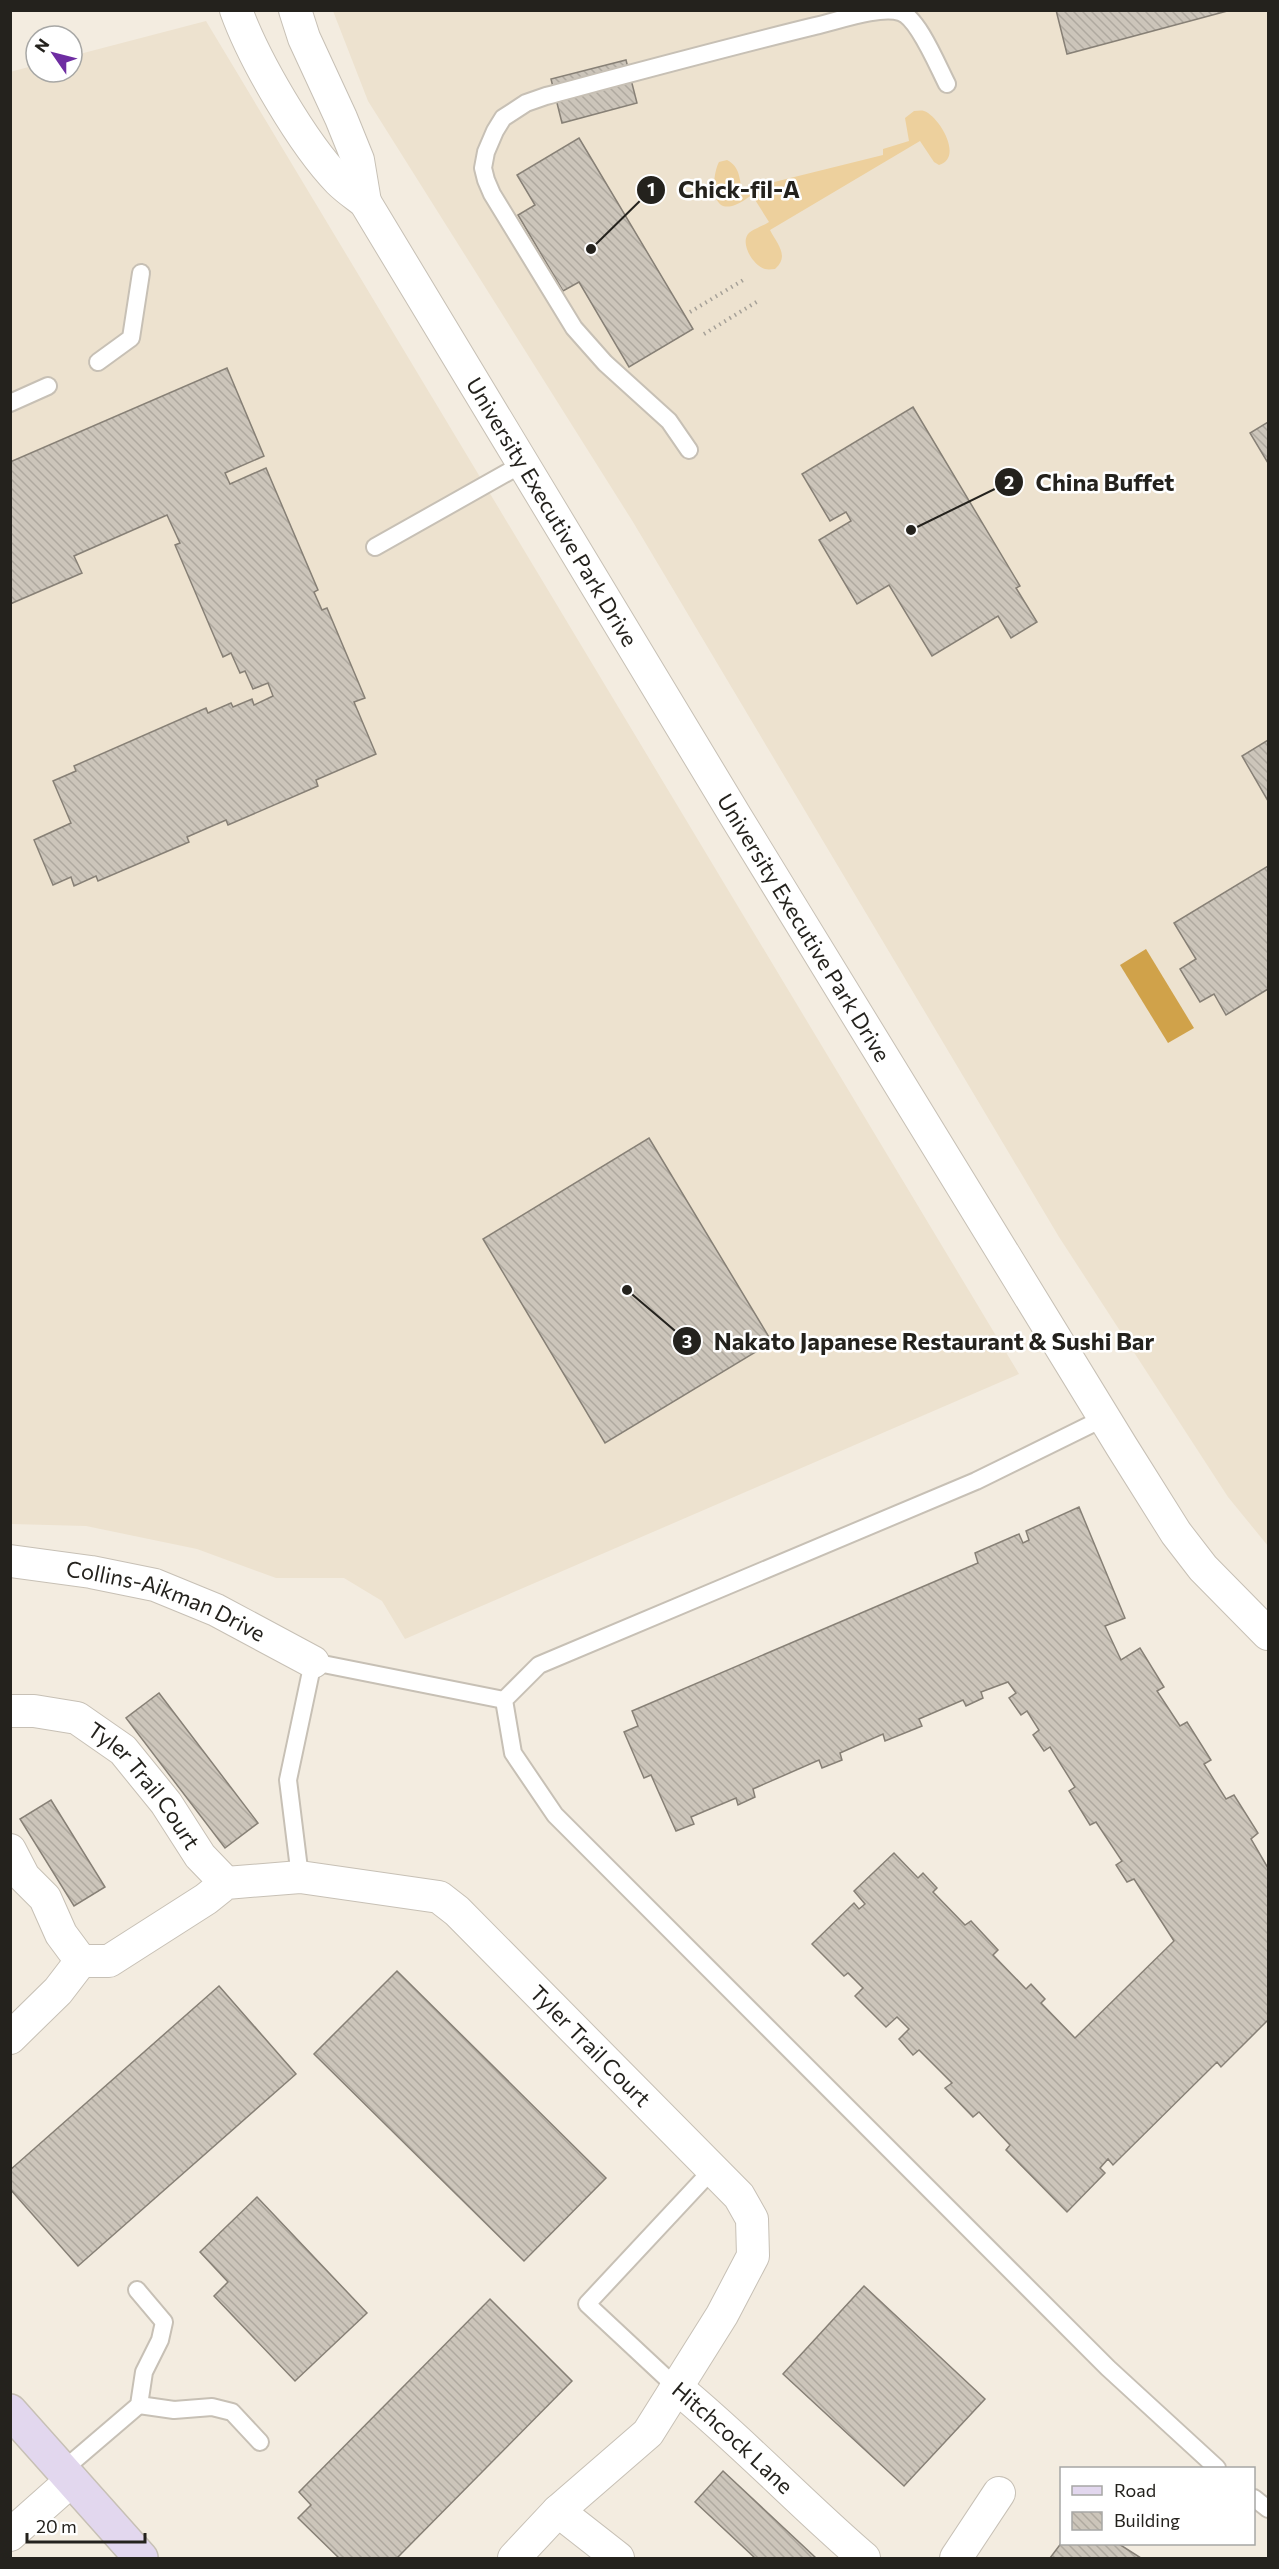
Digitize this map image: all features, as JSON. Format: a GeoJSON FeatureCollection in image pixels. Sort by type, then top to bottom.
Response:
{"type":"FeatureCollection","features":[{"type":"Feature","properties":{"kind":"street","name":"University Executive Park Drive"},"geometry":{"type":"LineString","coordinates":[[237,10],[250,43],[276,90],[312,148],[341,183],[365,202],[736,816],[1176,1533],[1203,1568],[1269,1634]]}},
{"type":"Feature","properties":{"kind":"street","name":"University Executive Park Drive"},"geometry":{"type":"LineString","coordinates":[[295,10],[304,38],[358,159],[365,202]]}},
{"type":"Feature","properties":{"kind":"street","name":"Collins-Aikman Drive"},"geometry":{"type":"LineString","coordinates":[[10,1561],[91,1572],[155,1585],[216,1610],[313,1662]]}},
{"type":"Feature","properties":{"kind":"street","name":"Tyler Trail Court"},"geometry":{"type":"LineString","coordinates":[[10,1711],[34,1711],[77,1718],[123,1750],[166,1803],[200,1856],[225,1883],[300,1877],[439,1897],[457,1911],[713,2169],[739,2196],[752,2219],[753,2256],[722,2315],[676,2387]]}},
{"type":"Feature","properties":{"kind":"street"},"geometry":{"type":"LineString","coordinates":[[10,1850],[24,1878],[45,1898],[61,1934],[81,1961]]}},
{"type":"Feature","properties":{"kind":"street"},"geometry":{"type":"LineString","coordinates":[[81,1961],[109,1961],[206,1899],[225,1883]]}},
{"type":"Feature","properties":{"kind":"street"},"geometry":{"type":"LineString","coordinates":[[10,2038],[58,1991],[81,1961]]}},
{"type":"Feature","properties":{"kind":"street","name":"Hitchcock Lane"},"geometry":{"type":"LineString","coordinates":[[514,2559],[558,2511],[648,2433],[676,2387],[751,2451],[815,2517],[864,2559]]}},
{"type":"Feature","properties":{"kind":"street"},"geometry":{"type":"LineString","coordinates":[[10,2411],[141,2559]]}},
{"type":"Feature","properties":{"kind":"street"},"geometry":{"type":"LineString","coordinates":[[10,2535],[67,2475]]}},
{"type":"Feature","properties":{"kind":"street"},"geometry":{"type":"LineString","coordinates":[[956,2559],[999,2493]]}},
{"type":"Feature","properties":{"kind":"street"},"geometry":{"type":"LineString","coordinates":[[558,2511],[618,2559]]}},
{"type":"Feature","properties":{"kind":"lane"},"geometry":{"type":"LineString","coordinates":[[689,450],[669,421],[605,363],[574,328],[492,194],[483,168],[486,152],[503,118],[526,103],[546,96],[768,37],[890,11],[902,12],[914,23],[947,84]]}},
{"type":"Feature","properties":{"kind":"lane"},"geometry":{"type":"LineString","coordinates":[[98,362],[131,338],[141,273]]}},
{"type":"Feature","properties":{"kind":"lane"},"geometry":{"type":"LineString","coordinates":[[10,403],[48,386]]}},
{"type":"Feature","properties":{"kind":"lane"},"geometry":{"type":"LineString","coordinates":[[375,547],[524,463]]}},
{"type":"Feature","properties":{"kind":"lane"},"geometry":{"type":"LineString","coordinates":[[504,1700],[539,1665],[976,1481],[1104,1418]]}},
{"type":"Feature","properties":{"kind":"lane"},"geometry":{"type":"LineString","coordinates":[[300,1877],[288,1780],[313,1662],[504,1700]]}},
{"type":"Feature","properties":{"kind":"lane"},"geometry":{"type":"LineString","coordinates":[[504,1700],[513,1752],[555,1815],[1100,2360],[1214,2467]]}},
{"type":"Feature","properties":{"kind":"lane"},"geometry":{"type":"LineString","coordinates":[[676,2387],[587,2304],[713,2169]]}},
{"type":"Feature","properties":{"kind":"lane"},"geometry":{"type":"LineString","coordinates":[[67,2475],[140,2405],[144,2372],[160,2340],[164,2322],[137,2290]]}},
{"type":"Feature","properties":{"kind":"lane"},"geometry":{"type":"LineString","coordinates":[[140,2405],[174,2410],[212,2407],[232,2412],[260,2442]]}},
{"type":"Feature","properties":{"kind":"lane"},"geometry":{"type":"LineString","coordinates":[[1255,2499],[1269,2509]]}},
{"type":"Feature","properties":{"kind":"path"},"geometry":{"type":"LineString","coordinates":[[690,312],[745,279]]}},
{"type":"Feature","properties":{"kind":"path"},"geometry":{"type":"LineString","coordinates":[[704,334],[758,301]]}},
{"type":"Feature","properties":{"kind":"shaded area"},"geometry":{"type":"Polygon","coordinates":[[[333,11],[1268,11],[1268,1546],[1228,1497],[1059,1237],[633,522],[368,101],[333,11]]]}},
{"type":"Feature","properties":{"kind":"shaded area"},"geometry":{"type":"Polygon","coordinates":[[[206,21],[1019,1374],[405,1639],[382,1601],[344,1578],[276,1578],[197,1549],[86,1526],[11,1524],[10,72],[24,68],[24,84],[84,84],[84,53],[206,21]]]}},
{"type":"Feature","properties":{"kind":"shaded area"},"geometry":{"type":"Polygon","coordinates":[[[914,111],[930,114],[942,128],[949,146],[946,161],[939,165],[934,162],[920,141],[770,230],[782,255],[775,269],[765,269],[753,260],[746,244],[748,234],[769,222],[752,195],[735,205],[727,207],[721,204],[717,199],[714,184],[719,162],[727,160],[734,166],[742,190],[883,155],[883,149],[909,141],[905,118],[914,111]]]}},
{"type":"Feature","properties":{"kind":"shaded area"},"geometry":{"type":"Polygon","coordinates":[[[1146,949],[1194,1028],[1168,1043],[1120,965],[1146,949]]]}},
{"type":"Feature","properties":{"kind":"building"},"geometry":{"type":"Polygon","coordinates":[[[1056,10],[1231,10],[1067,54],[1056,10]]]}},
{"type":"Feature","properties":{"kind":"building"},"geometry":{"type":"Polygon","coordinates":[[[626,60],[637,103],[562,123],[551,79],[626,60]]]}},
{"type":"Feature","properties":{"kind":"building"},"geometry":{"type":"Polygon","coordinates":[[[579,138],[693,329],[629,367],[579,282],[563,291],[518,215],[535,205],[517,175],[579,138]]]}},
{"type":"Feature","properties":{"kind":"building"},"geometry":{"type":"Polygon","coordinates":[[[227,368],[264,456],[225,473],[230,484],[266,468],[318,590],[314,592],[322,610],[327,608],[365,698],[354,702],[376,754],[316,780],[318,786],[228,825],[226,820],[187,837],[189,842],[98,881],[96,876],[74,886],[71,877],[53,885],[34,840],[71,823],[53,781],[76,771],[74,766],[206,708],[208,713],[231,703],[233,707],[252,699],[254,705],[273,696],[268,683],[253,689],[245,671],[240,673],[231,653],[223,657],[175,545],[180,543],[167,515],[74,556],[82,573],[10,604],[10,462],[227,368]]]}},
{"type":"Feature","properties":{"kind":"building"},"geometry":{"type":"Polygon","coordinates":[[[913,407],[1020,586],[1016,588],[1037,622],[1011,638],[998,616],[932,656],[889,585],[857,604],[819,540],[851,521],[846,512],[830,521],[802,474],[913,407]]]}},
{"type":"Feature","properties":{"kind":"building"},"geometry":{"type":"Polygon","coordinates":[[[1268,422],[1268,463],[1250,433],[1268,422]]]}},
{"type":"Feature","properties":{"kind":"building"},"geometry":{"type":"Polygon","coordinates":[[[1268,740],[1268,801],[1242,756],[1268,740]]]}},
{"type":"Feature","properties":{"kind":"building"},"geometry":{"type":"Polygon","coordinates":[[[1268,866],[1268,989],[1226,1015],[1214,994],[1200,1002],[1180,969],[1196,959],[1174,923],[1268,866]]]}},
{"type":"Feature","properties":{"kind":"building"},"geometry":{"type":"Polygon","coordinates":[[[649,1138],[772,1342],[605,1443],[483,1239],[649,1138]]]}},
{"type":"Feature","properties":{"kind":"building"},"geometry":{"type":"Polygon","coordinates":[[[1079,1507],[1125,1618],[1105,1626],[1121,1660],[1140,1648],[1164,1687],[1157,1691],[1180,1726],[1187,1722],[1211,1760],[1204,1764],[1226,1799],[1234,1795],[1258,1833],[1251,1839],[1268,1868],[1268,2020],[1221,2067],[1217,2062],[1113,2165],[1108,2159],[1100,2168],[1105,2173],[1067,2212],[1006,2150],[1010,2145],[979,2112],[973,2117],[945,2088],[952,2083],[919,2050],[913,2055],[899,2039],[909,2029],[897,2017],[886,2027],[855,1996],[863,1988],[848,1973],[844,1976],[812,1944],[854,1903],[859,1909],[865,1904],[854,1891],[894,1853],[918,1878],[923,1873],[937,1888],[933,1892],[965,1925],[971,1921],[998,1950],[993,1955],[1026,1989],[1031,1984],[1045,1999],[1041,2003],[1075,2038],[1174,1941],[1134,1879],[1127,1882],[1116,1865],[1122,1861],[1096,1822],[1090,1825],[1069,1791],[1075,1787],[1050,1747],[1044,1751],[1033,1735],[1039,1730],[1027,1711],[1021,1715],[1009,1698],[1016,1693],[1008,1682],[981,1692],[983,1698],[966,1706],[963,1700],[919,1719],[922,1726],[885,1741],[883,1734],[840,1753],[842,1760],[822,1768],[819,1760],[753,1789],[755,1797],[738,1805],[736,1798],[691,1817],[694,1824],[676,1831],[651,1775],[644,1778],[624,1732],[638,1726],[632,1711],[978,1563],[975,1553],[1019,1534],[1023,1543],[1029,1540],[1026,1531],[1079,1507]]]}},
{"type":"Feature","properties":{"kind":"building"},"geometry":{"type":"Polygon","coordinates":[[[159,1693],[258,1823],[225,1848],[126,1718],[159,1693]]]}},
{"type":"Feature","properties":{"kind":"building"},"geometry":{"type":"Polygon","coordinates":[[[51,1800],[105,1887],[74,1906],[20,1819],[51,1800]]]}},
{"type":"Feature","properties":{"kind":"building"},"geometry":{"type":"Polygon","coordinates":[[[397,1971],[606,2178],[524,2261],[314,2054],[397,1971]]]}},
{"type":"Feature","properties":{"kind":"building"},"geometry":{"type":"Polygon","coordinates":[[[219,1986],[296,2074],[78,2266],[10,2189],[10,2170],[219,1986]]]}},
{"type":"Feature","properties":{"kind":"building"},"geometry":{"type":"Polygon","coordinates":[[[257,2197],[367,2313],[295,2381],[214,2296],[228,2282],[200,2252],[257,2197]]]}},
{"type":"Feature","properties":{"kind":"building"},"geometry":{"type":"Polygon","coordinates":[[[864,2286],[985,2399],[904,2486],[783,2374],[864,2286]]]}},
{"type":"Feature","properties":{"kind":"building"},"geometry":{"type":"Polygon","coordinates":[[[490,2299],[572,2381],[397,2558],[339,2558],[298,2518],[311,2505],[299,2492],[490,2299]]]}},
{"type":"Feature","properties":{"kind":"building"},"geometry":{"type":"Polygon","coordinates":[[[723,2471],[816,2558],[755,2558],[695,2502],[723,2471]]]}},
{"type":"Feature","properties":{"kind":"building"},"geometry":{"type":"Polygon","coordinates":[[[1060,2545],[1121,2545],[1141,2558],[1050,2558],[1060,2545]]]}},
{"type":"Feature","properties":{"kind":"place","name":"Chick-fil-A"},"geometry":{"type":"Point","coordinates":[591,249]}},
{"type":"Feature","properties":{"kind":"place","name":"China Buffet"},"geometry":{"type":"Point","coordinates":[911,530]}},
{"type":"Feature","properties":{"kind":"place","name":"Nakato Japanese Restaurant & Sushi Bar"},"geometry":{"type":"Point","coordinates":[627,1290]}}]}
